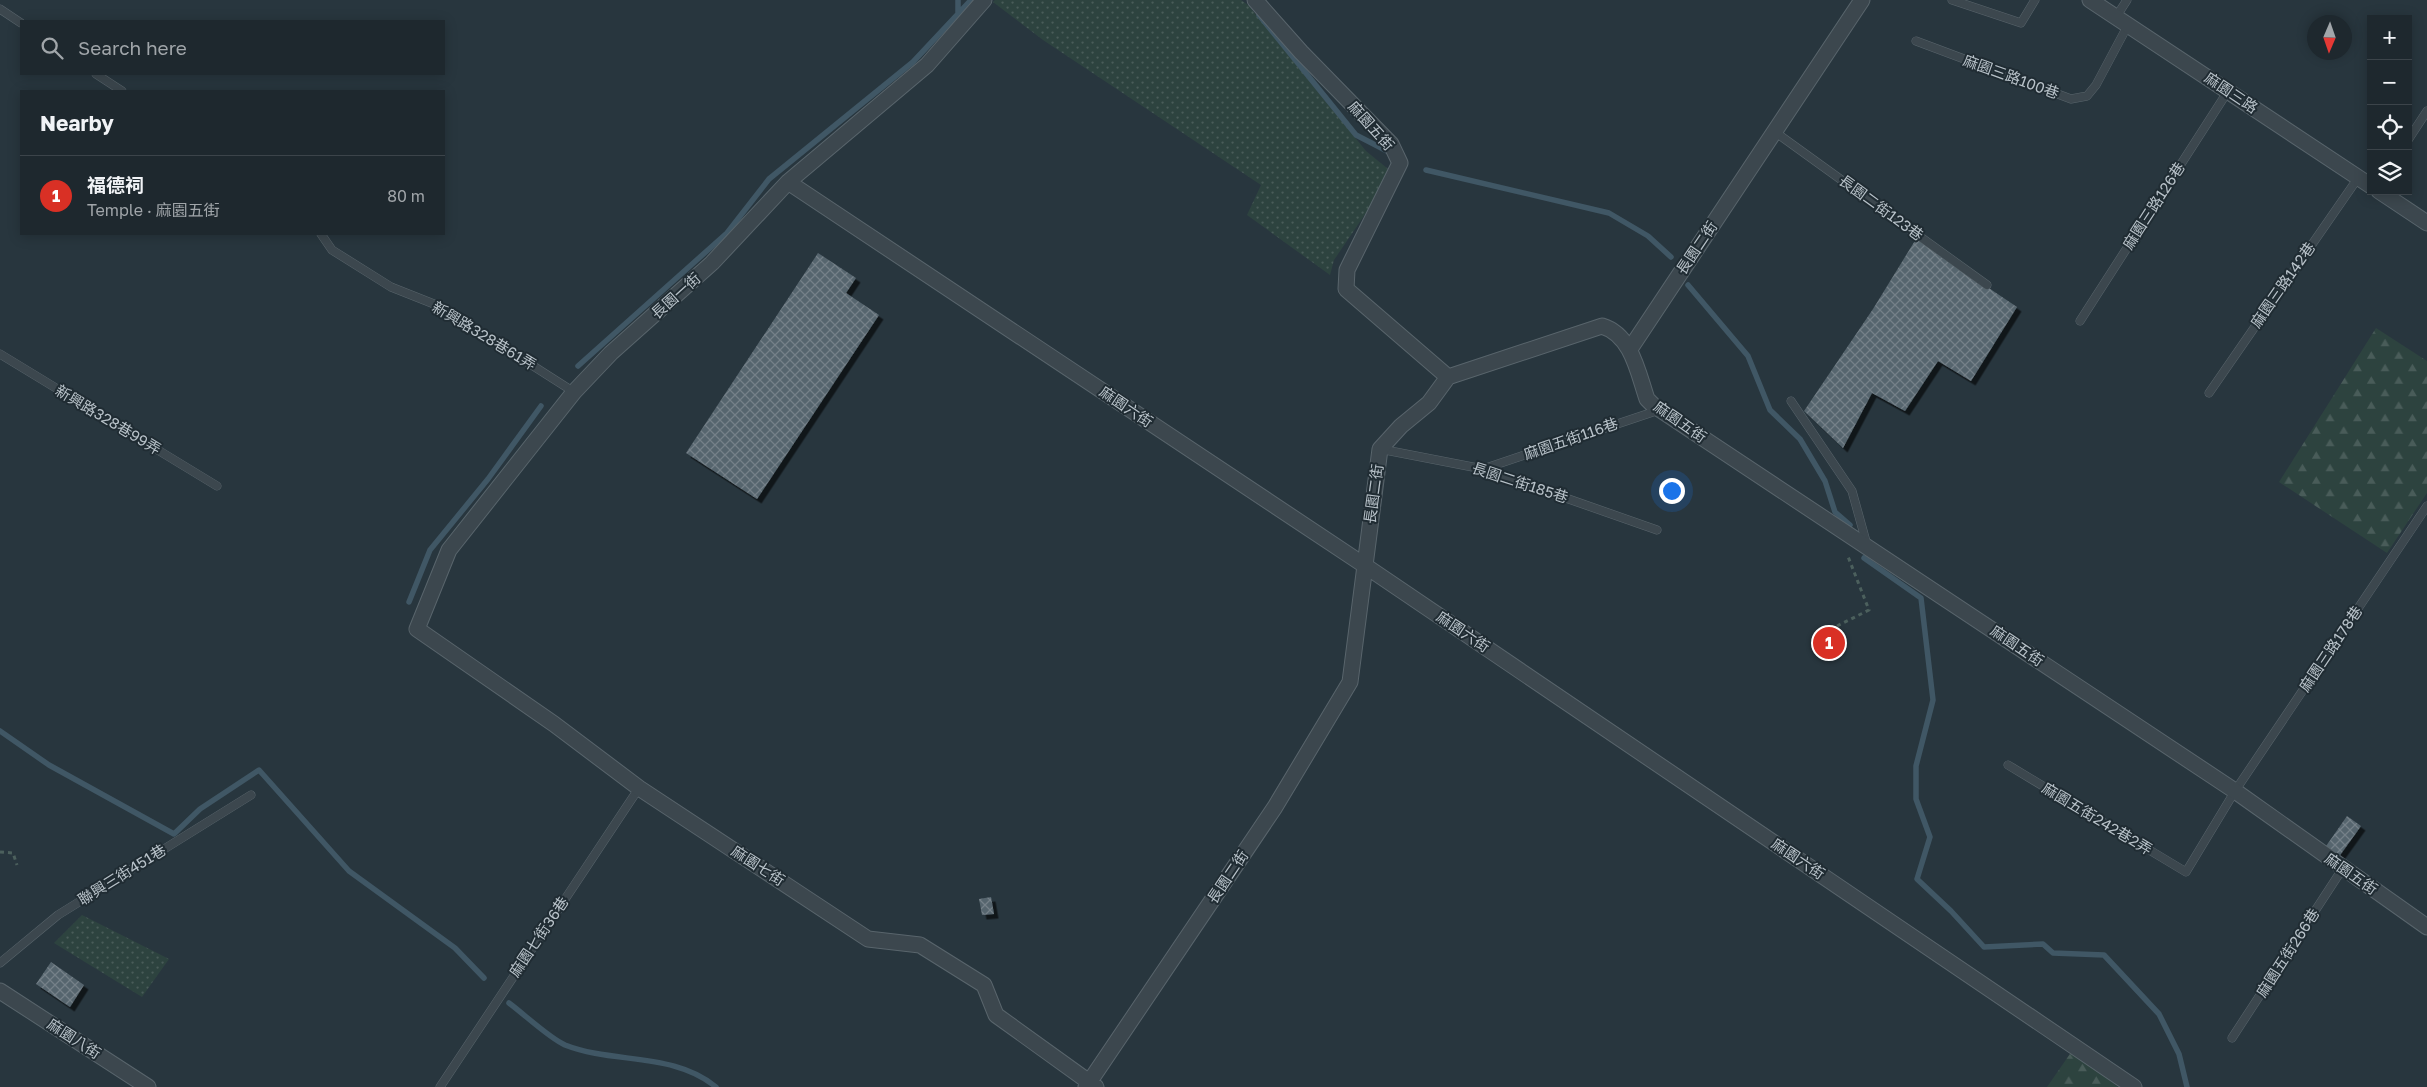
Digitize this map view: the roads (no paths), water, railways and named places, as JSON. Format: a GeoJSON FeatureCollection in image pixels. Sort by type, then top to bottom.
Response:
{"type":"FeatureCollection","features":[{"type":"Feature","properties":{"kind":"street","name":"長園一街"},"geometry":{"type":"LineString","coordinates":[[417,630],[449,550],[574,392],[611,353],[712,263],[788,182],[926,65],[984,0]]}},
{"type":"Feature","properties":{"kind":"street","name":"麻園五街"},"geometry":{"type":"LineString","coordinates":[[1255,0],[1301,52],[1391,144],[1400,163],[1347,270],[1346,288],[1448,377]]}},
{"type":"Feature","properties":{"kind":"street","name":"長園二街"},"geometry":{"type":"LineString","coordinates":[[1630,349],[1862,0]]}},
{"type":"Feature","properties":{"kind":"street","name":"麻園三路"},"geometry":{"type":"LineString","coordinates":[[2090,0],[2365,182]]}},
{"type":"Feature","properties":{"kind":"street","name":"麻園六街"},"geometry":{"type":"LineString","coordinates":[[788,182],[1364,565],[2134,1087]]}},
{"type":"Feature","properties":{"kind":"street"},"geometry":{"type":"LineString","coordinates":[[2385,195],[2427,224]]}},
{"type":"Feature","properties":{"kind":"street"},"geometry":{"type":"LineString","coordinates":[[1448,377],[1602,326],[1611,329],[1630,349]]}},
{"type":"Feature","properties":{"kind":"street","name":"麻園五街"},"geometry":{"type":"LineString","coordinates":[[1630,349],[1648,398],[1659,410],[2235,792],[2427,927]]}},
{"type":"Feature","properties":{"kind":"street","name":"長園二街"},"geometry":{"type":"LineString","coordinates":[[1090,1086],[1275,807],[1350,682],[1380,449],[1401,426],[1429,403],[1448,377]]}},
{"type":"Feature","properties":{"kind":"street","name":"麻園七街"},"geometry":{"type":"LineString","coordinates":[[417,630],[554,724],[639,788],[868,939],[920,944],[984,986],[996,1015],[1090,1086]]}},
{"type":"Feature","properties":{"kind":"street","name":"麻園八街"},"geometry":{"type":"LineString","coordinates":[[0,991],[148,1087]]}},
{"type":"Feature","properties":{"kind":"lane"},"geometry":{"type":"LineString","coordinates":[[1952,0],[2021,23],[2035,0]]}},
{"type":"Feature","properties":{"kind":"lane"},"geometry":{"type":"LineString","coordinates":[[2122,21],[2127,0]]}},
{"type":"Feature","properties":{"kind":"lane"},"geometry":{"type":"LineString","coordinates":[[0,9],[20,22]]}},
{"type":"Feature","properties":{"kind":"lane","name":"麻園三路100巷"},"geometry":{"type":"LineString","coordinates":[[1916,41],[2071,99],[2088,96],[2096,85],[2122,21]]}},
{"type":"Feature","properties":{"kind":"lane"},"geometry":{"type":"LineString","coordinates":[[98,75],[120,90]]}},
{"type":"Feature","properties":{"kind":"lane","name":"麻園三路126巷"},"geometry":{"type":"LineString","coordinates":[[2080,321],[2228,91]]}},
{"type":"Feature","properties":{"kind":"lane"},"geometry":{"type":"LineString","coordinates":[[2412,134],[2427,111]]}},
{"type":"Feature","properties":{"kind":"lane","name":"長園二街123巷"},"geometry":{"type":"LineString","coordinates":[[1775,132],[1987,285]]}},
{"type":"Feature","properties":{"kind":"lane","name":"麻園三路142巷"},"geometry":{"type":"LineString","coordinates":[[2208,393],[2365,182]]}},
{"type":"Feature","properties":{"kind":"lane","name":"新興路328巷61弄"},"geometry":{"type":"LineString","coordinates":[[322,235],[332,250],[382,282],[439,306],[574,392]]}},
{"type":"Feature","properties":{"kind":"lane","name":"新興路328巷99弄"},"geometry":{"type":"LineString","coordinates":[[0,354],[217,486]]}},
{"type":"Feature","properties":{"kind":"lane"},"geometry":{"type":"LineString","coordinates":[[1791,401],[1852,491],[1868,547]]}},
{"type":"Feature","properties":{"kind":"lane","name":"麻園五街116巷"},"geometry":{"type":"LineString","coordinates":[[1483,469],[1659,410]]}},
{"type":"Feature","properties":{"kind":"lane","name":"長園二街185巷"},"geometry":{"type":"LineString","coordinates":[[1380,449],[1483,469],[1657,530]]}},
{"type":"Feature","properties":{"kind":"lane","name":"麻園三路178巷"},"geometry":{"type":"LineString","coordinates":[[2186,872],[2235,792],[2427,506]]}},
{"type":"Feature","properties":{"kind":"lane","name":"麻園五街242巷2弄"},"geometry":{"type":"LineString","coordinates":[[2008,765],[2186,872]]}},
{"type":"Feature","properties":{"kind":"lane","name":"麻園七街36巷"},"geometry":{"type":"LineString","coordinates":[[440,1087],[639,788]]}},
{"type":"Feature","properties":{"kind":"lane","name":"聯興三街451巷"},"geometry":{"type":"LineString","coordinates":[[0,963],[58,915],[250,795]]}},
{"type":"Feature","properties":{"kind":"lane","name":"麻園五街266巷"},"geometry":{"type":"LineString","coordinates":[[2232,1038],[2344,868]]}},
{"type":"Feature","properties":{"kind":"waterway"},"geometry":{"type":"LineString","coordinates":[[958,0],[958,14]]}},
{"type":"Feature","properties":{"kind":"waterway"},"geometry":{"type":"LineString","coordinates":[[578,366],[727,233],[769,179],[913,62],[971,0]]}},
{"type":"Feature","properties":{"kind":"waterway"},"geometry":{"type":"LineString","coordinates":[[1259,15],[1356,135],[1389,152]]}},
{"type":"Feature","properties":{"kind":"waterway"},"geometry":{"type":"LineString","coordinates":[[1426,170],[1609,213],[1648,236],[1671,257]]}},
{"type":"Feature","properties":{"kind":"waterway"},"geometry":{"type":"LineString","coordinates":[[1688,285],[1748,356],[1770,410],[1800,439],[1825,481],[1835,512],[1850,525]]}},
{"type":"Feature","properties":{"kind":"waterway"},"geometry":{"type":"LineString","coordinates":[[409,602],[430,550],[488,479],[541,406]]}},
{"type":"Feature","properties":{"kind":"waterway"},"geometry":{"type":"LineString","coordinates":[[1864,558],[1921,598],[1933,700],[1916,766],[1916,799],[1930,837],[1917,879],[1951,911],[1984,947],[2043,944],[2053,953],[2104,955],[2159,1014],[2179,1054],[2187,1087]]}},
{"type":"Feature","properties":{"kind":"waterway"},"geometry":{"type":"LineString","coordinates":[[0,731],[49,765],[174,834],[200,809],[259,770],[349,871],[455,948],[484,978]]}},
{"type":"Feature","properties":{"kind":"waterway"},"geometry":{"type":"LineString","coordinates":[[509,1003],[544,1032],[565,1045],[603,1055],[663,1063],[682,1068],[700,1076],[716,1087]]}},
{"type":"Feature","properties":{"kind":"place","name":"福德祠"},"geometry":{"type":"Point","coordinates":[1829,643]}}]}
